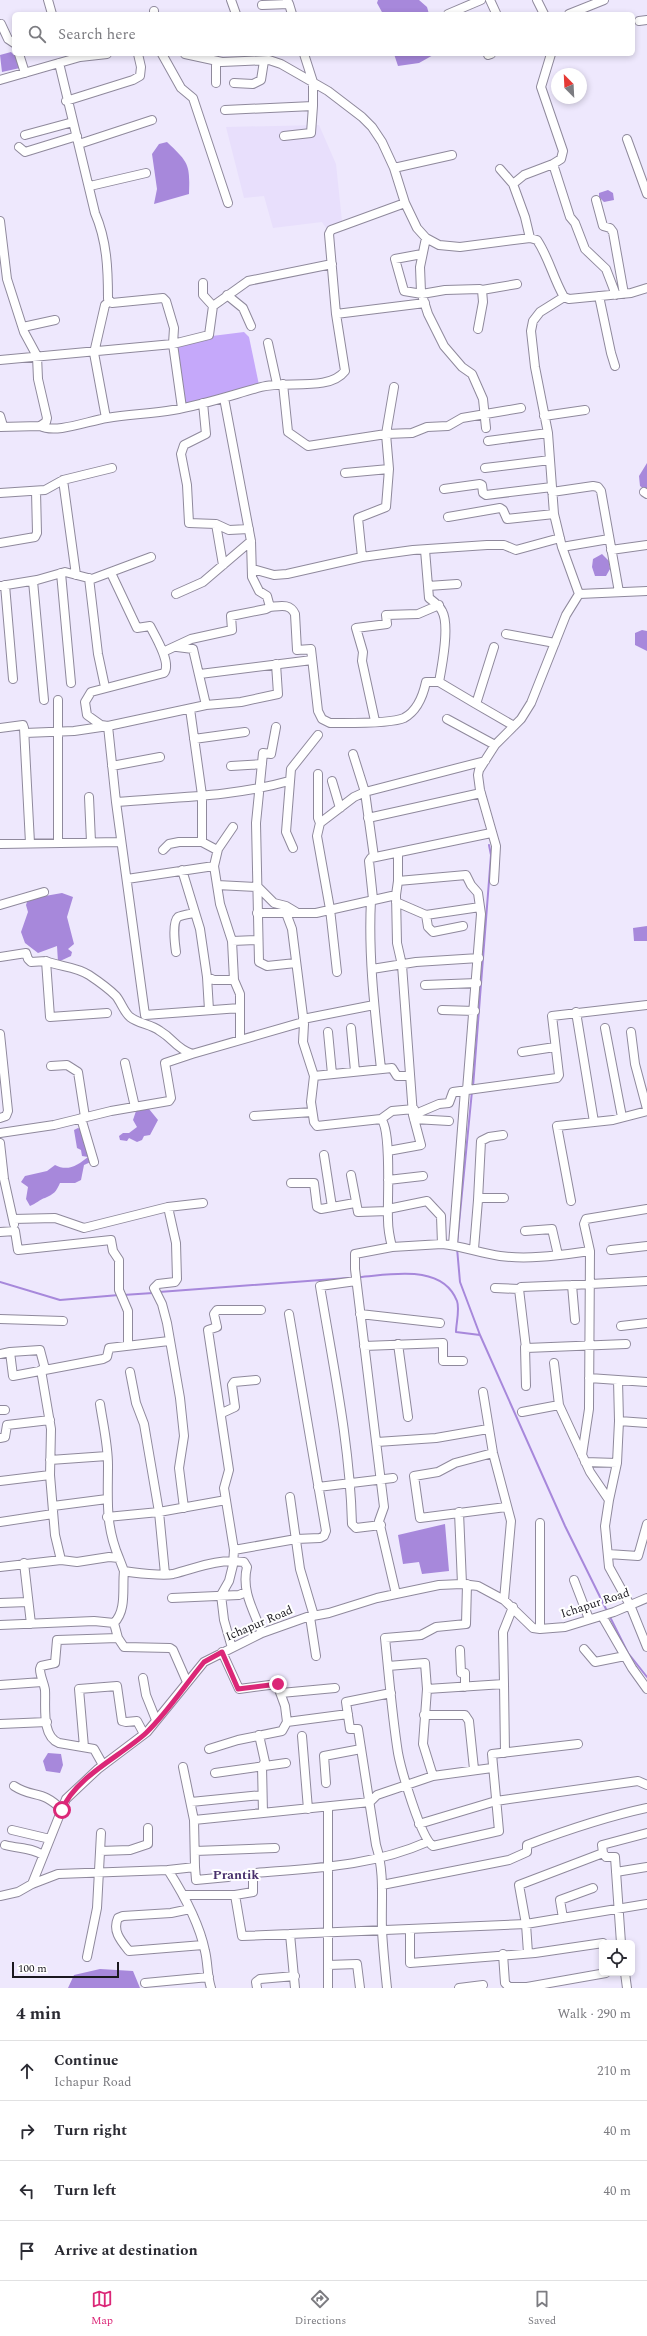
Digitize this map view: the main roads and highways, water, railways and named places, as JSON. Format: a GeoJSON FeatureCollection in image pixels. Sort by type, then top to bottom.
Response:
{"type":"FeatureCollection","features":[{"type":"Feature","properties":{"kind":"waterway"},"geometry":{"type":"LineString","coordinates":[[473,1087],[491,855],[489,845]]}},
{"type":"Feature","properties":{"kind":"waterway"},"geometry":{"type":"LineString","coordinates":[[457,1244],[472,1091]]}},
{"type":"Feature","properties":{"kind":"waterway"},"geometry":{"type":"LineString","coordinates":[[457,1248],[460,1282],[480,1335]]}},
{"type":"Feature","properties":{"kind":"waterway"},"geometry":{"type":"LineString","coordinates":[[359,1277],[414,1274],[428,1276],[440,1281],[450,1289],[458,1304],[456,1332],[480,1335],[565,1526],[607,1611]]}},
{"type":"Feature","properties":{"kind":"waterway"},"geometry":{"type":"LineString","coordinates":[[159,1292],[348,1278]]}},
{"type":"Feature","properties":{"kind":"waterway"},"geometry":{"type":"LineString","coordinates":[[0,1282],[60,1300],[119,1295]]}},
{"type":"Feature","properties":{"kind":"waterway"},"geometry":{"type":"LineString","coordinates":[[123,1295],[153,1293]]}},
{"type":"Feature","properties":{"kind":"waterway"},"geometry":{"type":"LineString","coordinates":[[609,1615],[628,1653],[647,1677]]}},
{"type":"Feature","properties":{"kind":"district","name":"Prantik"},"geometry":{"type":"Point","coordinates":[236,1874]}}]}
